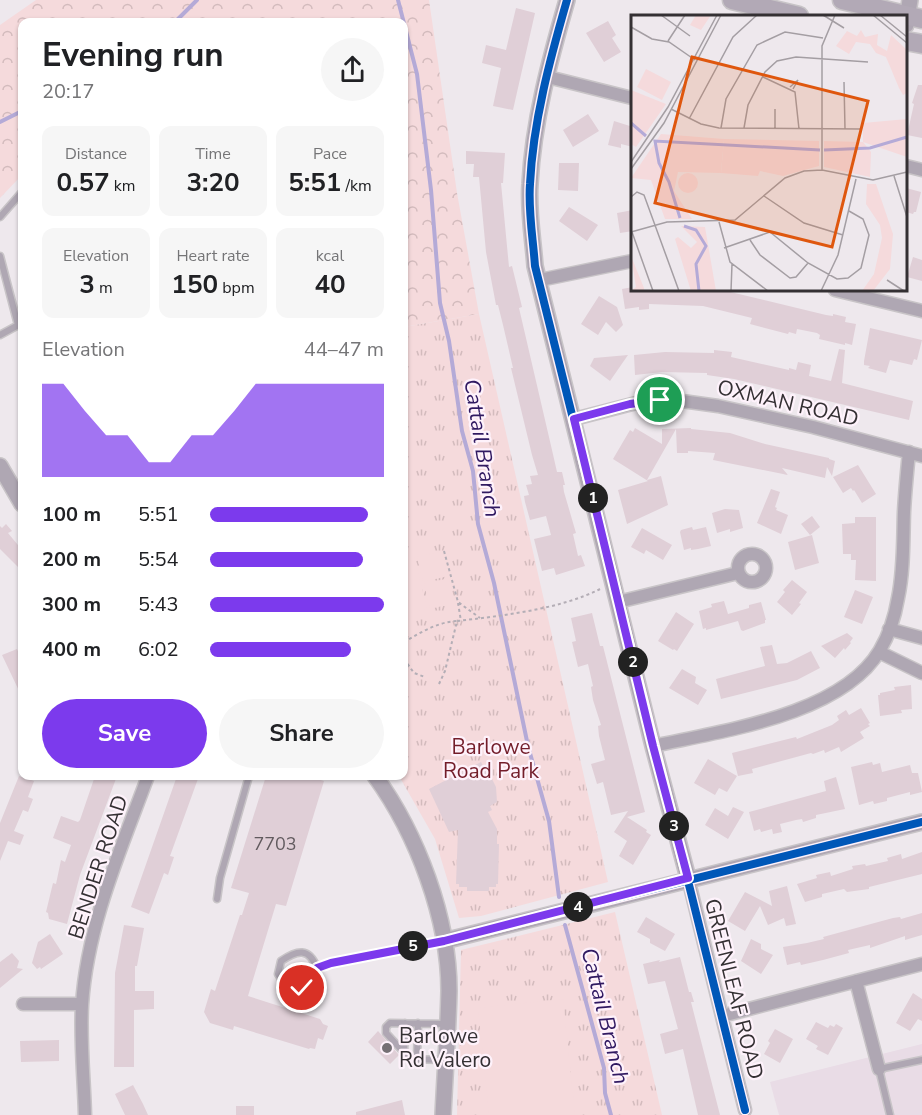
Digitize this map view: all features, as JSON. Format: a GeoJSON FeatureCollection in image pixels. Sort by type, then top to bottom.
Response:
{"type":"FeatureCollection","features":[{"type":"Feature","properties":{"kind":"main road"},"geometry":{"type":"LineString","coordinates":[[732,0],[795,15]]}},
{"type":"Feature","properties":{"kind":"main road"},"geometry":{"type":"LineString","coordinates":[[842,0],[911,15]]}},
{"type":"Feature","properties":{"kind":"main road"},"geometry":{"type":"LineString","coordinates":[[907,40],[922,44]]}},
{"type":"Feature","properties":{"kind":"street","name":"GREENLEAF ROAD"},"geometry":{"type":"LineString","coordinates":[[567,0],[538,116],[530,186],[530,221],[535,266],[745,1110]]}},
{"type":"Feature","properties":{"kind":"street"},"geometry":{"type":"LineString","coordinates":[[548,76],[631,97]]}},
{"type":"Feature","properties":{"kind":"street"},"geometry":{"type":"LineString","coordinates":[[907,166],[922,170]]}},
{"type":"Feature","properties":{"kind":"street"},"geometry":{"type":"LineString","coordinates":[[540,280],[631,261]]}},
{"type":"Feature","properties":{"kind":"street"},"geometry":{"type":"LineString","coordinates":[[839,291],[922,310]]}},
{"type":"Feature","properties":{"kind":"street","name":"OXMAN ROAD"},"geometry":{"type":"LineString","coordinates":[[574,419],[630,404],[660,400],[682,401],[718,406],[813,427],[922,456]]}},
{"type":"Feature","properties":{"kind":"street"},"geometry":{"type":"LineString","coordinates":[[653,746],[752,723],[822,700],[857,676],[879,652],[889,629],[901,579],[909,452]]}},
{"type":"Feature","properties":{"kind":"street"},"geometry":{"type":"LineString","coordinates":[[0,466],[18,494]]}},
{"type":"Feature","properties":{"kind":"street"},"geometry":{"type":"LineString","coordinates":[[618,602],[738,573]]}},
{"type":"Feature","properties":{"kind":"street"},"geometry":{"type":"LineString","coordinates":[[889,629],[922,638]]}},
{"type":"Feature","properties":{"kind":"street"},"geometry":{"type":"LineString","coordinates":[[879,652],[922,673]]}},
{"type":"Feature","properties":{"kind":"street","name":"BENDER ROAD"},"geometry":{"type":"LineString","coordinates":[[85,1115],[82,1004],[99,914],[147,780]]}},
{"type":"Feature","properties":{"kind":"street"},"geometry":{"type":"LineString","coordinates":[[378,780],[411,837],[436,906],[444,941],[449,989],[443,1115]]}},
{"type":"Feature","properties":{"kind":"street"},"geometry":{"type":"LineString","coordinates":[[444,941],[688,878],[922,822]]}},
{"type":"Feature","properties":{"kind":"street"},"geometry":{"type":"LineString","coordinates":[[722,1016],[922,964]]}},
{"type":"Feature","properties":{"kind":"street"},"geometry":{"type":"LineString","coordinates":[[856,981],[879,1069]]}},
{"type":"Feature","properties":{"kind":"street"},"geometry":{"type":"LineString","coordinates":[[23,1004],[82,1004]]}},
{"type":"Feature","properties":{"kind":"lane"},"geometry":{"type":"LineString","coordinates":[[0,217],[18,197]]}},
{"type":"Feature","properties":{"kind":"lane"},"geometry":{"type":"LineString","coordinates":[[0,256],[18,317]]}},
{"type":"Feature","properties":{"kind":"lane"},"geometry":{"type":"LineString","coordinates":[[0,335],[18,325]]}},
{"type":"Feature","properties":{"kind":"lane"},"geometry":{"type":"LineString","coordinates":[[218,899],[220,878],[248,780]]}},
{"type":"Feature","properties":{"kind":"lane"},"geometry":{"type":"LineString","coordinates":[[317,968],[313,958],[306,953],[293,952],[281,961],[278,974],[286,986],[302,988],[312,980],[317,968],[331,963],[444,941]]}},
{"type":"Feature","properties":{"kind":"lane"},"geometry":{"type":"LineString","coordinates":[[446,1060],[410,1059],[386,1033],[386,1027],[390,1023],[447,1024]]}},
{"type":"Feature","properties":{"kind":"lane"},"geometry":{"type":"LineString","coordinates":[[404,1053],[405,1023]]}},
{"type":"Feature","properties":{"kind":"lane"},"geometry":{"type":"LineString","coordinates":[[417,1059],[418,1023]]}},
{"type":"Feature","properties":{"kind":"lane"},"geometry":{"type":"LineString","coordinates":[[890,1115],[879,1069],[922,1060]]}},
{"type":"Feature","properties":{"kind":"path"},"geometry":{"type":"LineString","coordinates":[[439,684],[459,621],[458,602],[444,551]]}},
{"type":"Feature","properties":{"kind":"path"},"geometry":{"type":"LineString","coordinates":[[408,640],[427,629],[448,622],[486,618],[583,597],[613,582]]}},
{"type":"Feature","properties":{"kind":"path"},"geometry":{"type":"LineString","coordinates":[[458,602],[480,618]]}},
{"type":"Feature","properties":{"kind":"path"},"geometry":{"type":"LineString","coordinates":[[408,665],[414,673],[426,677]]}},
{"type":"Feature","properties":{"kind":"shaded area"},"geometry":{"type":"Polygon","coordinates":[[[922,1044],[922,1115],[779,1115],[770,1082],[922,1044]]]}},
{"type":"Feature","properties":{"kind":"green space"},"geometry":{"type":"Polygon","coordinates":[[[36,0],[429,0],[457,193],[479,314],[408,326],[408,18],[18,18],[18,179],[0,198],[0,25],[36,0]]]}},
{"type":"Feature","properties":{"kind":"green space","name":"Barlowe Road Park"},"geometry":{"type":"Polygon","coordinates":[[[479,314],[608,882],[481,916],[459,918],[435,839],[401,780],[408,780],[408,326],[479,314]]]}},
{"type":"Feature","properties":{"kind":"green space"},"geometry":{"type":"Polygon","coordinates":[[[442,551],[448,576],[423,582],[417,557],[442,551]]]}},
{"type":"Feature","properties":{"kind":"green space"},"geometry":{"type":"Polygon","coordinates":[[[414,556],[427,609],[408,613],[408,558],[414,556]]]}},
{"type":"Feature","properties":{"kind":"green space"},"geometry":{"type":"Polygon","coordinates":[[[449,578],[455,603],[430,609],[424,584],[449,578]]]}},
{"type":"Feature","properties":{"kind":"green space"},"geometry":{"type":"Polygon","coordinates":[[[615,912],[662,1115],[457,1115],[461,950],[615,912]]]}},
{"type":"Feature","properties":{"kind":"green space"},"geometry":{"type":"Polygon","coordinates":[[[563,999],[575,1115],[489,1115],[478,1008],[563,999]]]}},
{"type":"Feature","properties":{"kind":"building"},"geometry":{"type":"Polygon","coordinates":[[[516,8],[535,13],[513,110],[493,106],[501,68],[482,63],[486,45],[506,50],[516,8]]]}},
{"type":"Feature","properties":{"kind":"building"},"geometry":{"type":"Polygon","coordinates":[[[608,21],[616,35],[612,38],[621,52],[604,62],[586,33],[608,21]]]}},
{"type":"Feature","properties":{"kind":"building"},"geometry":{"type":"Polygon","coordinates":[[[918,85],[922,85],[922,138],[907,135],[914,104],[912,103],[918,85]]]}},
{"type":"Feature","properties":{"kind":"building"},"geometry":{"type":"Polygon","coordinates":[[[588,114],[599,131],[573,147],[563,130],[588,114]]]}},
{"type":"Feature","properties":{"kind":"building"},"geometry":{"type":"Polygon","coordinates":[[[614,121],[631,126],[631,146],[621,144],[621,148],[608,145],[614,121]]]}},
{"type":"Feature","properties":{"kind":"building"},"geometry":{"type":"Polygon","coordinates":[[[466,151],[505,153],[503,183],[501,183],[509,267],[512,266],[522,307],[519,308],[557,472],[562,472],[564,492],[576,533],[573,534],[578,556],[581,555],[585,566],[556,575],[554,568],[542,571],[534,539],[551,535],[546,516],[530,520],[525,502],[524,496],[529,495],[526,485],[532,484],[530,476],[538,475],[511,368],[513,368],[503,325],[498,305],[496,305],[486,252],[479,177],[473,177],[474,164],[466,164],[466,151]]]}},
{"type":"Feature","properties":{"kind":"building"},"geometry":{"type":"Polygon","coordinates":[[[559,163],[579,163],[578,191],[558,190],[559,163]]]}},
{"type":"Feature","properties":{"kind":"building"},"geometry":{"type":"Polygon","coordinates":[[[907,188],[921,192],[916,212],[913,214],[907,212],[907,188]]]}},
{"type":"Feature","properties":{"kind":"building"},"geometry":{"type":"Polygon","coordinates":[[[569,207],[598,225],[587,241],[559,221],[569,207]]]}},
{"type":"Feature","properties":{"kind":"building"},"geometry":{"type":"Polygon","coordinates":[[[631,210],[631,231],[620,233],[617,213],[631,210]]]}},
{"type":"Feature","properties":{"kind":"building"},"geometry":{"type":"Polygon","coordinates":[[[913,257],[922,260],[922,281],[907,277],[913,257]]]}},
{"type":"Feature","properties":{"kind":"building"},"geometry":{"type":"Polygon","coordinates":[[[631,287],[631,291],[726,291],[826,315],[846,317],[845,322],[856,324],[852,345],[819,339],[820,335],[817,333],[797,329],[796,334],[789,332],[788,334],[750,324],[752,318],[703,306],[649,304],[649,309],[639,310],[639,307],[625,309],[622,289],[631,287]]]}},
{"type":"Feature","properties":{"kind":"building"},"geometry":{"type":"Polygon","coordinates":[[[599,296],[617,307],[623,325],[616,332],[606,322],[598,335],[581,324],[599,296]]]}},
{"type":"Feature","properties":{"kind":"building"},"geometry":{"type":"Polygon","coordinates":[[[870,328],[922,340],[917,360],[914,359],[912,365],[890,360],[886,373],[868,368],[870,366],[864,365],[864,361],[870,328]]]}},
{"type":"Feature","properties":{"kind":"building"},"geometry":{"type":"Polygon","coordinates":[[[839,349],[845,350],[842,383],[913,401],[909,420],[734,379],[707,375],[707,373],[662,372],[635,375],[634,355],[665,352],[714,353],[714,350],[732,352],[731,357],[789,370],[789,368],[796,370],[798,362],[811,365],[809,376],[831,381],[839,349]]]}},
{"type":"Feature","properties":{"kind":"building"},"geometry":{"type":"Polygon","coordinates":[[[628,355],[610,381],[590,366],[594,358],[628,355]]]}},
{"type":"Feature","properties":{"kind":"building"},"geometry":{"type":"Polygon","coordinates":[[[635,428],[662,444],[662,429],[691,428],[730,433],[765,444],[829,458],[835,461],[832,476],[827,467],[825,478],[782,468],[788,475],[713,460],[715,453],[688,451],[688,453],[677,453],[676,429],[647,480],[661,476],[668,505],[627,524],[618,490],[648,481],[613,459],[630,430],[633,432],[635,428]]]}},
{"type":"Feature","properties":{"kind":"building"},"geometry":{"type":"Polygon","coordinates":[[[858,465],[876,494],[862,503],[851,488],[843,493],[833,477],[858,465]]]}},
{"type":"Feature","properties":{"kind":"building"},"geometry":{"type":"Polygon","coordinates":[[[771,489],[780,492],[776,510],[788,515],[781,534],[757,523],[771,489]]]}},
{"type":"Feature","properties":{"kind":"building"},"geometry":{"type":"Polygon","coordinates":[[[725,509],[739,510],[743,528],[717,533],[712,513],[725,509]]]}},
{"type":"Feature","properties":{"kind":"building"},"geometry":{"type":"Polygon","coordinates":[[[812,516],[820,527],[810,535],[801,524],[812,516]]]}},
{"type":"Feature","properties":{"kind":"building"},"geometry":{"type":"Polygon","coordinates":[[[855,517],[876,517],[876,581],[855,580],[856,560],[851,560],[851,554],[843,554],[842,524],[855,523],[855,517]]]}},
{"type":"Feature","properties":{"kind":"building"},"geometry":{"type":"Polygon","coordinates":[[[6,524],[12,531],[8,533],[18,545],[18,567],[0,549],[0,526],[2,528],[6,524]]]}},
{"type":"Feature","properties":{"kind":"building"},"geometry":{"type":"Polygon","coordinates":[[[692,527],[693,530],[706,527],[711,546],[684,550],[680,532],[692,527]]]}},
{"type":"Feature","properties":{"kind":"building"},"geometry":{"type":"Polygon","coordinates":[[[642,528],[672,545],[663,560],[646,550],[644,554],[631,547],[642,528]]]}},
{"type":"Feature","properties":{"kind":"building"},"geometry":{"type":"Polygon","coordinates":[[[812,535],[819,563],[795,570],[788,542],[812,535]]]}},
{"type":"Feature","properties":{"kind":"building"},"geometry":{"type":"Polygon","coordinates":[[[792,580],[807,592],[792,615],[777,602],[785,592],[783,590],[792,580]]]}},
{"type":"Feature","properties":{"kind":"building"},"geometry":{"type":"Polygon","coordinates":[[[855,590],[873,597],[862,624],[844,617],[855,590]]]}},
{"type":"Feature","properties":{"kind":"building"},"geometry":{"type":"Polygon","coordinates":[[[724,601],[728,614],[761,602],[765,623],[743,631],[738,621],[703,629],[699,611],[712,607],[711,604],[724,601]]]}},
{"type":"Feature","properties":{"kind":"building"},"geometry":{"type":"Polygon","coordinates":[[[676,612],[694,624],[677,651],[658,641],[676,612]]]}},
{"type":"Feature","properties":{"kind":"building"},"geometry":{"type":"Polygon","coordinates":[[[592,613],[600,646],[603,646],[645,812],[627,817],[651,835],[633,865],[619,856],[627,841],[614,832],[628,811],[611,815],[603,782],[597,784],[591,764],[605,760],[599,736],[598,726],[601,725],[593,700],[591,687],[593,686],[588,664],[578,667],[572,642],[576,641],[571,618],[592,613]]]}},
{"type":"Feature","properties":{"kind":"building"},"geometry":{"type":"Polygon","coordinates":[[[847,633],[853,638],[851,643],[835,658],[821,646],[847,633]]]}},
{"type":"Feature","properties":{"kind":"building"},"geometry":{"type":"Polygon","coordinates":[[[772,645],[777,664],[787,663],[811,651],[820,668],[797,680],[721,699],[716,679],[765,666],[760,647],[772,645]]]}},
{"type":"Feature","properties":{"kind":"building"},"geometry":{"type":"Polygon","coordinates":[[[17,649],[18,689],[2,655],[17,649]]]}},
{"type":"Feature","properties":{"kind":"building"},"geometry":{"type":"Polygon","coordinates":[[[682,669],[696,677],[695,683],[707,690],[698,705],[669,688],[682,669]]]}},
{"type":"Feature","properties":{"kind":"building"},"geometry":{"type":"Polygon","coordinates":[[[911,685],[912,709],[880,716],[878,695],[880,693],[895,690],[894,687],[911,685]]]}},
{"type":"Feature","properties":{"kind":"building"},"geometry":{"type":"Polygon","coordinates":[[[861,708],[870,726],[860,732],[864,738],[841,752],[839,747],[825,753],[824,750],[811,753],[752,769],[753,773],[738,776],[732,753],[796,737],[797,739],[832,725],[839,720],[837,716],[846,710],[849,715],[861,708]]]}},
{"type":"Feature","properties":{"kind":"building"},"geometry":{"type":"Polygon","coordinates":[[[708,759],[737,776],[727,792],[719,788],[715,795],[694,783],[708,759]]]}},
{"type":"Feature","properties":{"kind":"building"},"geometry":{"type":"Polygon","coordinates":[[[481,762],[496,787],[497,802],[490,806],[492,810],[488,812],[497,829],[498,884],[496,887],[489,887],[489,891],[467,891],[467,887],[459,887],[459,884],[456,884],[458,830],[449,832],[429,789],[481,762]]]}},
{"type":"Feature","properties":{"kind":"building"},"geometry":{"type":"Polygon","coordinates":[[[872,762],[873,765],[880,763],[882,772],[910,765],[912,773],[918,773],[922,792],[910,795],[910,792],[887,798],[887,801],[874,804],[873,801],[859,805],[851,767],[872,762]]]}},
{"type":"Feature","properties":{"kind":"building"},"geometry":{"type":"Polygon","coordinates":[[[836,777],[845,809],[816,815],[816,818],[803,822],[802,819],[780,824],[782,832],[773,834],[772,829],[754,831],[749,812],[826,791],[824,781],[836,777]]]}},
{"type":"Feature","properties":{"kind":"building"},"geometry":{"type":"Polygon","coordinates":[[[18,778],[34,781],[28,797],[33,799],[28,812],[23,810],[14,831],[24,835],[20,845],[8,841],[0,861],[0,823],[18,778]]]}},
{"type":"Feature","properties":{"kind":"building"},"geometry":{"type":"Polygon","coordinates":[[[94,780],[116,780],[80,875],[67,924],[49,919],[46,912],[53,883],[56,884],[61,860],[65,862],[71,845],[53,838],[61,816],[78,822],[94,780]]]}},
{"type":"Feature","properties":{"kind":"building"},"geometry":{"type":"Polygon","coordinates":[[[176,780],[198,780],[170,856],[174,857],[168,875],[164,873],[149,914],[131,907],[176,780]]]}},
{"type":"Feature","properties":{"kind":"building"},"geometry":{"type":"Polygon","coordinates":[[[265,780],[324,781],[286,906],[276,904],[248,996],[320,1019],[328,1026],[323,1040],[318,1038],[315,1049],[234,1026],[233,1030],[210,1023],[204,1012],[211,989],[215,991],[249,893],[231,888],[265,780]]]}},
{"type":"Feature","properties":{"kind":"building"},"geometry":{"type":"Polygon","coordinates":[[[733,807],[744,812],[728,839],[705,825],[715,808],[728,816],[733,807]]]}},
{"type":"Feature","properties":{"kind":"building"},"geometry":{"type":"Polygon","coordinates":[[[922,852],[922,874],[869,887],[869,889],[847,892],[844,889],[822,894],[822,897],[805,902],[797,884],[817,878],[816,875],[830,872],[831,876],[853,869],[852,866],[865,864],[866,866],[888,861],[887,858],[901,854],[902,859],[922,852]]]}},
{"type":"Feature","properties":{"kind":"building"},"geometry":{"type":"Polygon","coordinates":[[[787,886],[796,924],[786,926],[784,918],[768,925],[760,906],[745,931],[728,921],[745,892],[772,906],[769,891],[787,886]]]}},
{"type":"Feature","properties":{"kind":"building"},"geometry":{"type":"Polygon","coordinates":[[[922,913],[922,935],[905,940],[905,936],[870,948],[870,945],[848,950],[849,953],[801,965],[800,962],[787,965],[783,947],[824,939],[823,937],[893,918],[900,917],[901,919],[922,913]]]}},
{"type":"Feature","properties":{"kind":"building"},"geometry":{"type":"Polygon","coordinates":[[[646,917],[675,934],[665,951],[650,943],[650,939],[637,932],[646,917]]]}},
{"type":"Feature","properties":{"kind":"building"},"geometry":{"type":"Polygon","coordinates":[[[124,925],[144,928],[137,966],[135,966],[135,991],[154,991],[154,1009],[134,1010],[134,1067],[114,1067],[115,973],[124,925]]]}},
{"type":"Feature","properties":{"kind":"building"},"geometry":{"type":"Polygon","coordinates":[[[50,934],[63,954],[41,969],[40,967],[37,969],[32,963],[38,942],[50,934]]]}},
{"type":"Feature","properties":{"kind":"building"},"geometry":{"type":"Polygon","coordinates":[[[751,939],[761,944],[761,949],[773,955],[761,974],[741,961],[751,939]]]}},
{"type":"Feature","properties":{"kind":"building"},"geometry":{"type":"Polygon","coordinates":[[[12,953],[19,961],[17,968],[23,969],[0,988],[0,962],[12,953]]]}},
{"type":"Feature","properties":{"kind":"building"},"geometry":{"type":"Polygon","coordinates":[[[680,957],[689,992],[694,1002],[691,1002],[720,1115],[698,1115],[683,1049],[665,1054],[660,1034],[678,1029],[665,981],[648,984],[643,964],[680,957]]]}},
{"type":"Feature","properties":{"kind":"building"},"geometry":{"type":"Polygon","coordinates":[[[913,993],[922,999],[922,1021],[918,1019],[910,1031],[896,1023],[913,993]]]}},
{"type":"Feature","properties":{"kind":"building"},"geometry":{"type":"Polygon","coordinates":[[[816,1022],[828,1028],[836,1024],[843,1028],[828,1055],[816,1049],[818,1046],[806,1039],[816,1022]]]}},
{"type":"Feature","properties":{"kind":"building"},"geometry":{"type":"Polygon","coordinates":[[[775,1029],[793,1039],[780,1063],[764,1054],[775,1029]]]}},
{"type":"Feature","properties":{"kind":"building"},"geometry":{"type":"Polygon","coordinates":[[[378,1031],[399,1055],[390,1064],[368,1042],[378,1031]]]}},
{"type":"Feature","properties":{"kind":"building"},"geometry":{"type":"Polygon","coordinates":[[[59,1040],[59,1061],[21,1062],[20,1041],[59,1040]]]}},
{"type":"Feature","properties":{"kind":"building"},"geometry":{"type":"Polygon","coordinates":[[[133,1085],[148,1115],[125,1115],[115,1094],[133,1085]]]}},
{"type":"Feature","properties":{"kind":"building"},"geometry":{"type":"Polygon","coordinates":[[[402,1100],[405,1115],[356,1115],[356,1112],[402,1100]]]}},
{"type":"Feature","properties":{"kind":"building"},"geometry":{"type":"Polygon","coordinates":[[[236,1106],[254,1106],[254,1115],[236,1115],[236,1106]]]}},
{"type":"Feature","properties":{"kind":"waterway"},"geometry":{"type":"LineString","coordinates":[[179,18],[197,0]]}},
{"type":"Feature","properties":{"kind":"waterway","name":"Cattail Branch"},"geometry":{"type":"LineString","coordinates":[[398,0],[403,18]]}},
{"type":"Feature","properties":{"kind":"waterway","name":"Cattail Branch"},"geometry":{"type":"LineString","coordinates":[[408,39],[417,74],[431,190],[440,303],[449,341],[462,431],[473,471],[478,524],[494,583],[528,746],[549,821],[559,897]]}},
{"type":"Feature","properties":{"kind":"waterway"},"geometry":{"type":"LineString","coordinates":[[0,122],[18,113]]}},
{"type":"Feature","properties":{"kind":"waterway","name":"Cattail Branch"},"geometry":{"type":"LineString","coordinates":[[565,925],[604,1068],[605,1093],[611,1115]]}},
{"type":"Feature","properties":{"kind":"cycle path"},"geometry":{"type":"LineString","coordinates":[[567,0],[543,91],[532,161],[530,204],[535,266],[745,1110]]}},
{"type":"Feature","properties":{"kind":"cycle path"},"geometry":{"type":"LineString","coordinates":[[444,941],[922,822]]}},
{"type":"Feature","properties":{"kind":"place","name":"Barlowe Rd Valero"},"geometry":{"type":"Point","coordinates":[387,1048]}},
{"type":"Feature","properties":{"kind":"route"},"geometry":{"type":"LineString","coordinates":[[302,988],[312,980],[317,968],[331,963],[444,941],[688,878],[653,746],[574,419],[630,404],[660,400]]}}]}
